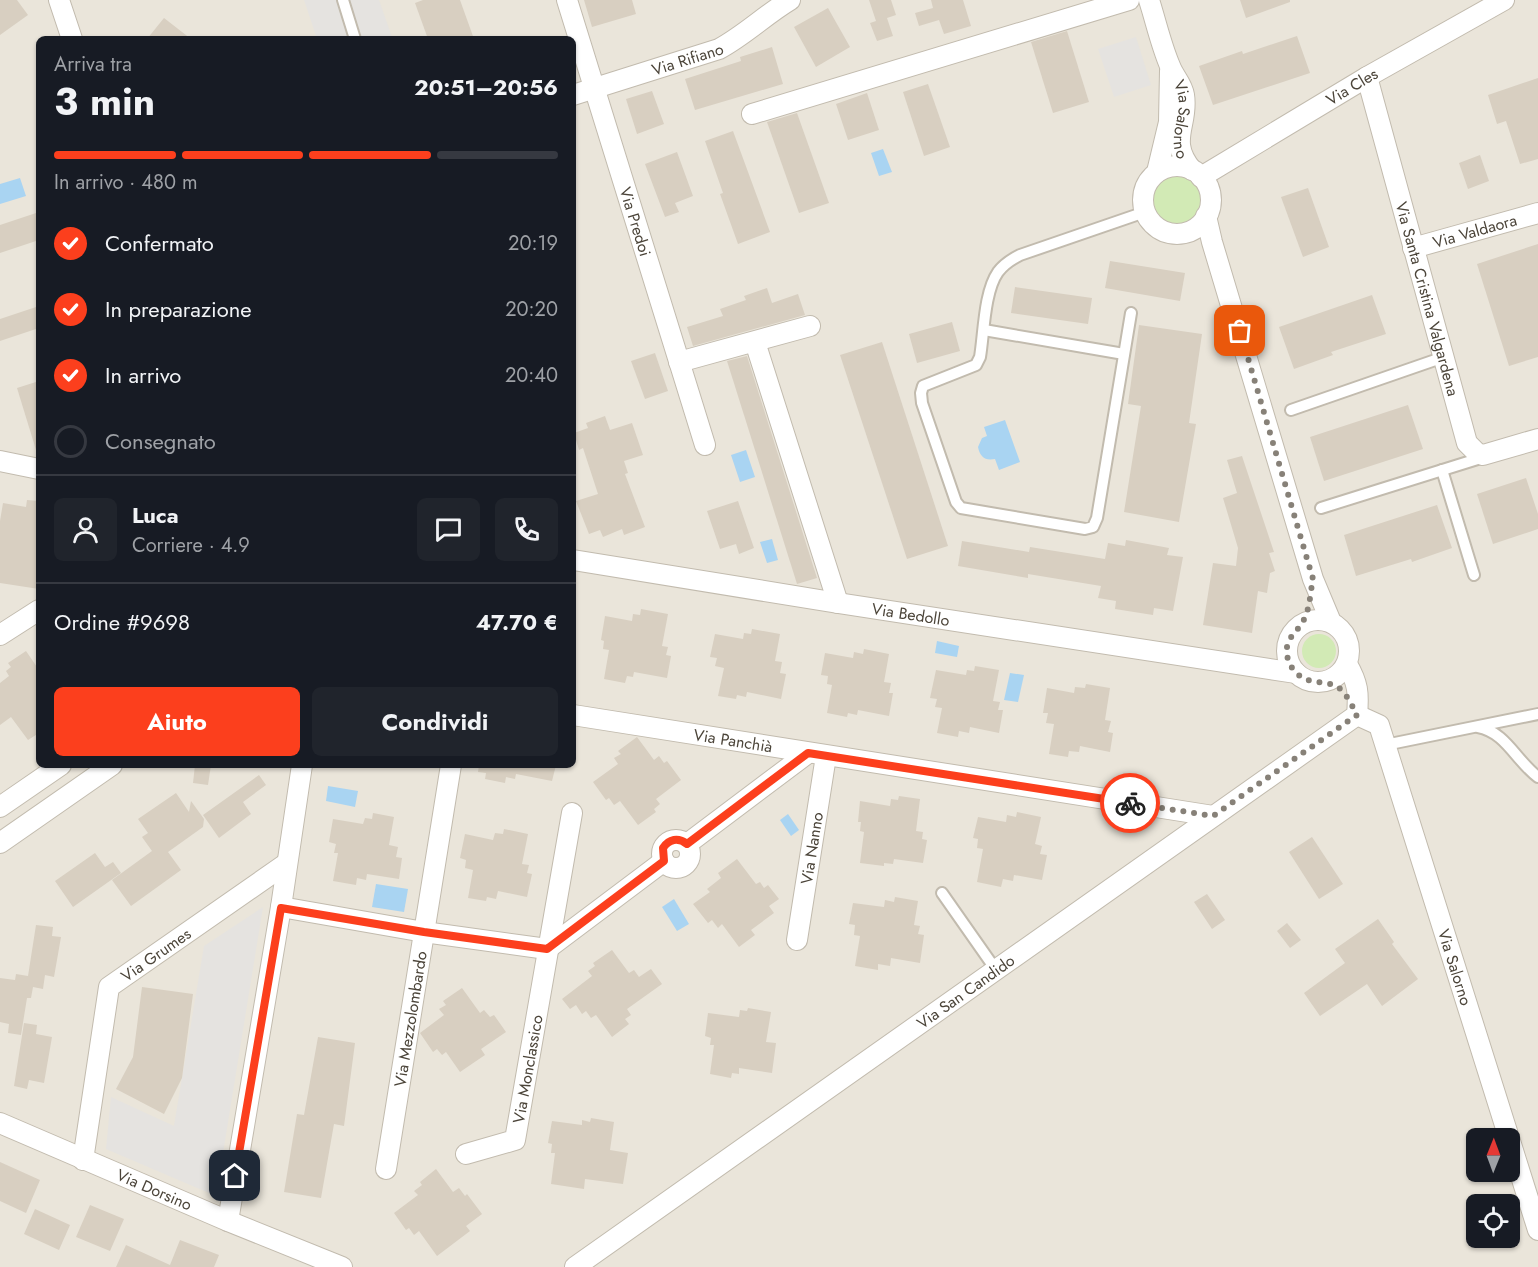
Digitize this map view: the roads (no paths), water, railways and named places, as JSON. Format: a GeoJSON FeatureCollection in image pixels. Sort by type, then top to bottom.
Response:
{"type":"FeatureCollection","features":[{"type":"Feature","properties":{"kind":"street"},"geometry":{"type":"LineString","coordinates":[[59,0],[71,36]]}},
{"type":"Feature","properties":{"kind":"street","name":"Via Predoi"},"geometry":{"type":"LineString","coordinates":[[567,0],[705,445]]}},
{"type":"Feature","properties":{"kind":"street","name":"Via Rifiano"},"geometry":{"type":"LineString","coordinates":[[576,94],[719,49],[739,38],[774,9],[790,0]]}},
{"type":"Feature","properties":{"kind":"street"},"geometry":{"type":"LineString","coordinates":[[752,114],[1129,0]]}},
{"type":"Feature","properties":{"kind":"street","name":"Via Salorno"},"geometry":{"type":"LineString","coordinates":[[1149,0],[1170,68],[1182,85],[1184,96],[1179,145],[1183,159],[1196,173]]}},
{"type":"Feature","properties":{"kind":"street","name":"Via Cles"},"geometry":{"type":"LineString","coordinates":[[1196,173],[1504,0]]}},
{"type":"Feature","properties":{"kind":"street","name":"Via Salorno"},"geometry":{"type":"LineString","coordinates":[[1157,172],[1168,122],[1170,68]]}},
{"type":"Feature","properties":{"kind":"street","name":"Via Santa Cristina Valgardena"},"geometry":{"type":"LineString","coordinates":[[1367,77],[1467,443],[1477,453],[1490,455]]}},
{"type":"Feature","properties":{"kind":"street"},"geometry":{"type":"LineString","coordinates":[[1179,234],[1199,225],[1210,207],[1210,196],[1207,186],[1196,173],[1174,166],[1157,172],[1149,180],[1144,190],[1145,212],[1158,228],[1168,233],[1192,238],[1220,265]]}},
{"type":"Feature","properties":{"kind":"street","name":"Via Valdaora"},"geometry":{"type":"LineString","coordinates":[[1413,248],[1538,213]]}},
{"type":"Feature","properties":{"kind":"street"},"geometry":{"type":"LineString","coordinates":[[1206,216],[1313,579],[1331,622]]}},
{"type":"Feature","properties":{"kind":"street"},"geometry":{"type":"LineString","coordinates":[[679,362],[810,326]]}},
{"type":"Feature","properties":{"kind":"street"},"geometry":{"type":"LineString","coordinates":[[755,342],[838,603]]}},
{"type":"Feature","properties":{"kind":"street"},"geometry":{"type":"LineString","coordinates":[[1490,455],[1538,439]]}},
{"type":"Feature","properties":{"kind":"street"},"geometry":{"type":"LineString","coordinates":[[0,461],[36,468]]}},
{"type":"Feature","properties":{"kind":"street","name":"Via Bedollo"},"geometry":{"type":"LineString","coordinates":[[576,560],[1296,673]]}},
{"type":"Feature","properties":{"kind":"street"},"geometry":{"type":"LineString","coordinates":[[1313,579],[1307,608],[1295,632],[1287,656],[1296,673],[1306,680],[1324,682],[1339,688],[1357,715]]}},
{"type":"Feature","properties":{"kind":"street"},"geometry":{"type":"LineString","coordinates":[[0,635],[36,612]]}},
{"type":"Feature","properties":{"kind":"street"},"geometry":{"type":"LineString","coordinates":[[1250,667],[1278,650],[1295,632],[1313,620],[1331,622],[1341,629],[1348,639],[1350,651],[1347,664],[1335,677],[1324,682]]}},
{"type":"Feature","properties":{"kind":"street"},"geometry":{"type":"LineString","coordinates":[[1347,664],[1356,681],[1359,696],[1357,715]]}},
{"type":"Feature","properties":{"kind":"street","name":"Via Panchià"},"geometry":{"type":"LineString","coordinates":[[576,715],[1213,816]]}},
{"type":"Feature","properties":{"kind":"street","name":"Via Salorno"},"geometry":{"type":"LineString","coordinates":[[1357,715],[1379,725],[1538,1230]]}},
{"type":"Feature","properties":{"kind":"street","name":"Via San Candido"},"geometry":{"type":"LineString","coordinates":[[575,1267],[1357,715]]}},
{"type":"Feature","properties":{"kind":"street"},"geometry":{"type":"LineString","coordinates":[[281,908],[424,932],[547,949],[664,861],[663,848],[670,841],[679,840],[687,844],[817,755]]}},
{"type":"Feature","properties":{"kind":"street","name":"Via Nanno"},"geometry":{"type":"LineString","coordinates":[[797,940],[817,755]]}},
{"type":"Feature","properties":{"kind":"street"},"geometry":{"type":"LineString","coordinates":[[0,807],[58,768]]}},
{"type":"Feature","properties":{"kind":"street"},"geometry":{"type":"LineString","coordinates":[[0,843],[108,768]]}},
{"type":"Feature","properties":{"kind":"street"},"geometry":{"type":"LineString","coordinates":[[228,1221],[281,908],[302,768]]}},
{"type":"Feature","properties":{"kind":"street","name":"Via Mezzolombardo"},"geometry":{"type":"LineString","coordinates":[[386,1168],[451,768]]}},
{"type":"Feature","properties":{"kind":"street"},"geometry":{"type":"LineString","coordinates":[[547,949],[572,813]]}},
{"type":"Feature","properties":{"kind":"street","name":"Via Grumes"},"geometry":{"type":"LineString","coordinates":[[83,1160],[109,987],[287,864]]}},
{"type":"Feature","properties":{"kind":"street","name":"Via Monclassico"},"geometry":{"type":"LineString","coordinates":[[466,1154],[515,1140],[547,949]]}},
{"type":"Feature","properties":{"kind":"street","name":"Via Dorsino"},"geometry":{"type":"LineString","coordinates":[[0,1123],[228,1221],[311,1262],[342,1267]]}},
{"type":"Feature","properties":{"kind":"lane"},"geometry":{"type":"LineString","coordinates":[[344,0],[354,36]]}},
{"type":"Feature","properties":{"kind":"lane"},"geometry":{"type":"LineString","coordinates":[[1131,314],[1097,518],[1093,527],[1085,529],[961,508],[956,502],[922,403],[923,386],[976,365],[980,357],[992,285],[998,273],[1008,262],[1020,255],[1145,212]]}},
{"type":"Feature","properties":{"kind":"lane"},"geometry":{"type":"LineString","coordinates":[[984,330],[1124,354]]}},
{"type":"Feature","properties":{"kind":"lane"},"geometry":{"type":"LineString","coordinates":[[1291,410],[1444,357]]}},
{"type":"Feature","properties":{"kind":"lane"},"geometry":{"type":"LineString","coordinates":[[1322,508],[1490,455]]}},
{"type":"Feature","properties":{"kind":"lane"},"geometry":{"type":"LineString","coordinates":[[1442,470],[1474,575]]}},
{"type":"Feature","properties":{"kind":"lane"},"geometry":{"type":"LineString","coordinates":[[1385,745],[1538,714]]}},
{"type":"Feature","properties":{"kind":"lane"},"geometry":{"type":"LineString","coordinates":[[1474,726],[1493,731],[1500,736],[1525,767],[1538,777]]}},
{"type":"Feature","properties":{"kind":"lane"},"geometry":{"type":"LineString","coordinates":[[942,893],[996,970]]}},
{"type":"Feature","properties":{"kind":"water"},"geometry":{"type":"Polygon","coordinates":[[[883,149],[892,172],[879,176],[871,153],[883,149]]]}},
{"type":"Feature","properties":{"kind":"water"},"geometry":{"type":"Polygon","coordinates":[[[20,178],[26,196],[0,204],[0,184],[20,178]]]}},
{"type":"Feature","properties":{"kind":"water"},"geometry":{"type":"Polygon","coordinates":[[[1005,420],[1020,462],[999,470],[995,459],[984,458],[978,447],[982,438],[987,436],[984,427],[1005,420]]]}},
{"type":"Feature","properties":{"kind":"water"},"geometry":{"type":"Polygon","coordinates":[[[746,450],[755,477],[740,482],[731,455],[746,450]]]}},
{"type":"Feature","properties":{"kind":"water"},"geometry":{"type":"Polygon","coordinates":[[[772,539],[778,560],[767,563],[760,542],[772,539]]]}},
{"type":"Feature","properties":{"kind":"water"},"geometry":{"type":"Polygon","coordinates":[[[937,641],[959,646],[957,657],[935,653],[937,641]]]}},
{"type":"Feature","properties":{"kind":"water"},"geometry":{"type":"Polygon","coordinates":[[[1010,673],[1024,675],[1018,702],[1004,700],[1010,673]]]}},
{"type":"Feature","properties":{"kind":"water"},"geometry":{"type":"Polygon","coordinates":[[[328,786],[358,791],[355,807],[326,801],[328,786]]]}},
{"type":"Feature","properties":{"kind":"water"},"geometry":{"type":"Polygon","coordinates":[[[788,814],[799,830],[791,836],[780,820],[788,814]]]}},
{"type":"Feature","properties":{"kind":"water"},"geometry":{"type":"Polygon","coordinates":[[[376,884],[408,889],[404,912],[372,907],[376,884]]]}},
{"type":"Feature","properties":{"kind":"water"},"geometry":{"type":"Polygon","coordinates":[[[674,899],[689,924],[677,931],[662,907],[674,899]]]}}]}
